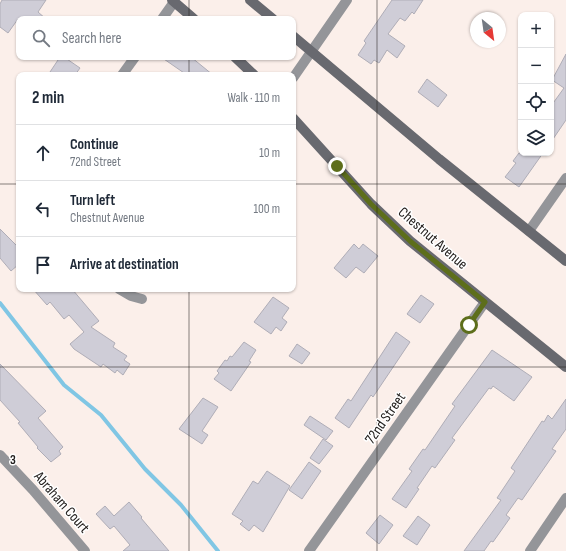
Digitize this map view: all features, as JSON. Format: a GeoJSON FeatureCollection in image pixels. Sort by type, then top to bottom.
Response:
{"type":"FeatureCollection","features":[{"type":"Feature","properties":{"kind":"street"},"geometry":{"type":"LineString","coordinates":[[250,0],[269,16]]}},
{"type":"Feature","properties":{"kind":"street"},"geometry":{"type":"LineString","coordinates":[[296,74],[347,0]]}},
{"type":"Feature","properties":{"kind":"street"},"geometry":{"type":"LineString","coordinates":[[164,16],[173,1],[190,16]]}},
{"type":"Feature","properties":{"kind":"street"},"geometry":{"type":"LineString","coordinates":[[296,38],[566,261]]}},
{"type":"Feature","properties":{"kind":"street"},"geometry":{"type":"LineString","coordinates":[[124,72],[133,60]]}},
{"type":"Feature","properties":{"kind":"street"},"geometry":{"type":"LineString","coordinates":[[239,60],[251,72]]}},
{"type":"Feature","properties":{"kind":"street","name":"Chestnut Avenue"},"geometry":{"type":"LineString","coordinates":[[296,121],[377,209],[410,241],[566,367]]}},
{"type":"Feature","properties":{"kind":"street"},"geometry":{"type":"LineString","coordinates":[[529,231],[566,178]]}},
{"type":"Feature","properties":{"kind":"street"},"geometry":{"type":"LineString","coordinates":[[124,292],[142,300]]}},
{"type":"Feature","properties":{"kind":"street","name":"72nd Street"},"geometry":{"type":"LineString","coordinates":[[309,551],[485,302]]}},
{"type":"Feature","properties":{"kind":"street","name":"Abraham Court"},"geometry":{"type":"LineString","coordinates":[[0,455],[33,490],[85,551]]}},
{"type":"Feature","properties":{"kind":"street"},"geometry":{"type":"LineString","coordinates":[[530,551],[566,498]]}},
{"type":"Feature","properties":{"kind":"building"},"geometry":{"type":"Polygon","coordinates":[[[2,0],[46,0],[38,12],[43,16],[16,16],[16,22],[8,33],[0,27],[0,4],[2,0]]]}},
{"type":"Feature","properties":{"kind":"building"},"geometry":{"type":"Polygon","coordinates":[[[392,0],[423,0],[414,14],[412,12],[405,21],[400,18],[388,34],[405,46],[397,58],[387,50],[379,63],[374,60],[371,64],[358,55],[366,43],[364,41],[392,0]]]}},
{"type":"Feature","properties":{"kind":"building"},"geometry":{"type":"Polygon","coordinates":[[[566,54],[566,120],[554,138],[554,102],[564,88],[554,81],[554,76],[566,54]]]}},
{"type":"Feature","properties":{"kind":"building"},"geometry":{"type":"Polygon","coordinates":[[[58,60],[68,60],[80,68],[77,72],[50,72],[58,60]]]}},
{"type":"Feature","properties":{"kind":"building"},"geometry":{"type":"Polygon","coordinates":[[[165,60],[195,60],[209,72],[183,72],[165,60]]]}},
{"type":"Feature","properties":{"kind":"building"},"geometry":{"type":"Polygon","coordinates":[[[427,79],[447,95],[438,107],[418,92],[427,79]]]}},
{"type":"Feature","properties":{"kind":"building"},"geometry":{"type":"Polygon","coordinates":[[[518,154],[518,156],[541,156],[519,187],[505,177],[516,163],[513,161],[518,154]]]}},
{"type":"Feature","properties":{"kind":"building"},"geometry":{"type":"Polygon","coordinates":[[[0,229],[16,245],[16,267],[11,271],[0,258],[0,229]]]}},
{"type":"Feature","properties":{"kind":"building"},"geometry":{"type":"Polygon","coordinates":[[[354,244],[359,249],[363,244],[378,256],[364,273],[356,267],[346,278],[334,268],[354,244]]]}},
{"type":"Feature","properties":{"kind":"building"},"geometry":{"type":"Polygon","coordinates":[[[36,292],[75,292],[99,321],[91,327],[115,343],[113,347],[127,356],[124,360],[130,364],[123,375],[117,370],[115,373],[103,364],[101,367],[74,349],[70,344],[84,332],[69,315],[64,319],[50,302],[47,305],[36,292]]]}},
{"type":"Feature","properties":{"kind":"building"},"geometry":{"type":"Polygon","coordinates":[[[421,295],[434,304],[420,323],[407,314],[421,295]]]}},
{"type":"Feature","properties":{"kind":"building"},"geometry":{"type":"Polygon","coordinates":[[[273,297],[289,308],[282,318],[287,322],[281,331],[276,327],[271,334],[254,322],[273,297]]]}},
{"type":"Feature","properties":{"kind":"building"},"geometry":{"type":"Polygon","coordinates":[[[396,332],[410,342],[373,397],[371,395],[349,428],[335,418],[348,399],[351,401],[396,332]]]}},
{"type":"Feature","properties":{"kind":"building"},"geometry":{"type":"Polygon","coordinates":[[[244,342],[256,350],[249,361],[251,362],[231,391],[214,379],[219,373],[217,371],[225,360],[227,361],[230,356],[232,357],[244,342]]]}},
{"type":"Feature","properties":{"kind":"building"},"geometry":{"type":"Polygon","coordinates":[[[297,344],[310,353],[302,364],[289,356],[297,344]]]}},
{"type":"Feature","properties":{"kind":"building"},"geometry":{"type":"Polygon","coordinates":[[[492,350],[532,377],[514,401],[493,386],[491,389],[489,388],[452,438],[455,440],[435,468],[432,466],[406,508],[392,499],[412,471],[409,469],[423,449],[425,450],[455,406],[452,404],[492,350]]]}},
{"type":"Feature","properties":{"kind":"building"},"geometry":{"type":"Polygon","coordinates":[[[0,364],[46,411],[38,418],[63,447],[59,451],[61,454],[51,462],[37,448],[38,447],[18,423],[20,422],[0,400],[0,364]]]}},
{"type":"Feature","properties":{"kind":"building"},"geometry":{"type":"Polygon","coordinates":[[[203,398],[218,407],[202,431],[208,435],[202,444],[179,429],[203,398]]]}},
{"type":"Feature","properties":{"kind":"building"},"geometry":{"type":"Polygon","coordinates":[[[566,399],[566,429],[552,449],[556,451],[522,500],[518,498],[506,515],[510,518],[493,542],[491,541],[484,551],[464,551],[501,500],[497,498],[515,471],[511,468],[542,421],[544,422],[548,415],[552,419],[566,399]]]}},
{"type":"Feature","properties":{"kind":"building"},"geometry":{"type":"Polygon","coordinates":[[[310,416],[333,431],[326,440],[304,425],[310,416]]]}},
{"type":"Feature","properties":{"kind":"building"},"geometry":{"type":"Polygon","coordinates":[[[323,439],[333,446],[319,464],[310,458],[323,439]]]}},
{"type":"Feature","properties":{"kind":"building"},"geometry":{"type":"Polygon","coordinates":[[[309,462],[321,471],[302,499],[289,490],[309,462]]]}},
{"type":"Feature","properties":{"kind":"building"},"geometry":{"type":"Polygon","coordinates":[[[267,471],[290,486],[263,532],[254,525],[249,531],[240,524],[243,521],[232,514],[253,481],[258,484],[267,471]]]}},
{"type":"Feature","properties":{"kind":"building"},"geometry":{"type":"Polygon","coordinates":[[[129,502],[169,551],[123,551],[130,545],[114,526],[110,529],[96,514],[105,506],[114,516],[129,502]]]}},
{"type":"Feature","properties":{"kind":"building"},"geometry":{"type":"Polygon","coordinates":[[[380,515],[393,525],[379,544],[366,533],[380,515]]]}},
{"type":"Feature","properties":{"kind":"building"},"geometry":{"type":"Polygon","coordinates":[[[418,516],[430,525],[417,545],[403,536],[418,516]]]}},
{"type":"Feature","properties":{"kind":"waterway"},"geometry":{"type":"LineString","coordinates":[[0,303],[64,385],[101,415],[145,469],[181,505],[218,551]]}},
{"type":"Feature","properties":{"kind":"route"},"geometry":{"type":"LineString","coordinates":[[337,166],[371,204],[410,241],[485,302],[469,325]]}}]}
